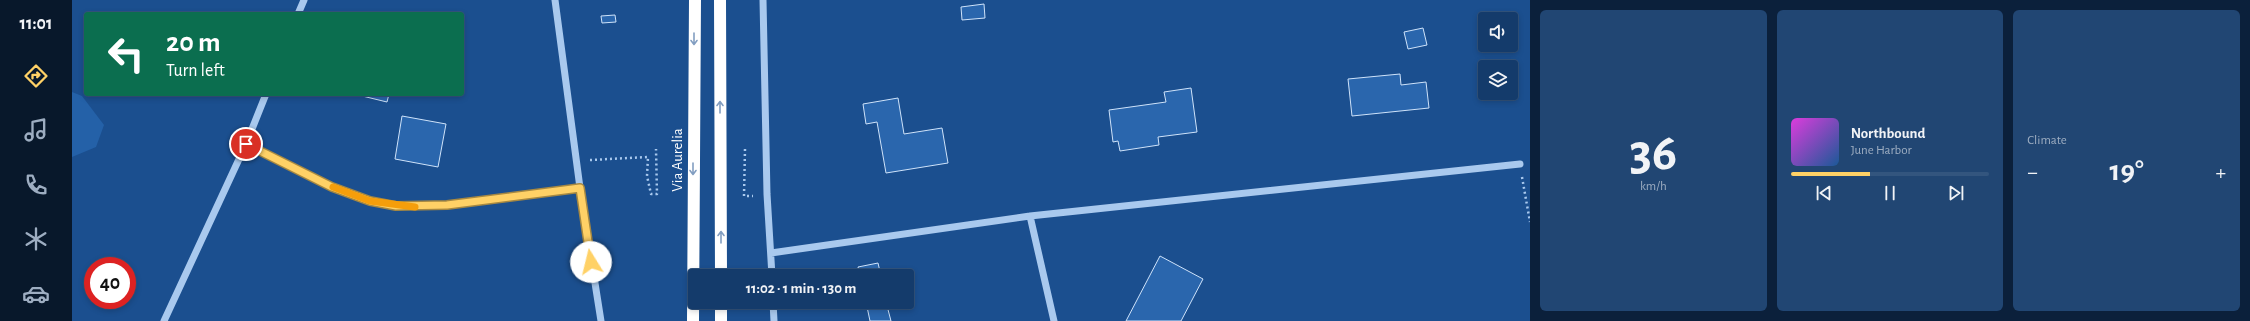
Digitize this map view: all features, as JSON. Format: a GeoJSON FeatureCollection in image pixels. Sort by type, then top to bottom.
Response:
{"type":"FeatureCollection","features":[{"type":"Feature","properties":{"kind":"highway","name":"Via Aurelia"},"geometry":{"type":"LineString","coordinates":[[693,321],[694,0]]}},
{"type":"Feature","properties":{"kind":"highway"},"geometry":{"type":"LineString","coordinates":[[720,0],[721,269]]}},
{"type":"Feature","properties":{"kind":"highway"},"geometry":{"type":"LineString","coordinates":[[721,309],[721,321]]}},
{"type":"Feature","properties":{"kind":"street"},"geometry":{"type":"LineString","coordinates":[[299,12],[304,0]]}},
{"type":"Feature","properties":{"kind":"street"},"geometry":{"type":"LineString","coordinates":[[555,0],[576,161],[600,321]]}},
{"type":"Feature","properties":{"kind":"street"},"geometry":{"type":"LineString","coordinates":[[763,0],[767,194],[772,269]]}},
{"type":"Feature","properties":{"kind":"street"},"geometry":{"type":"LineString","coordinates":[[164,321],[246,144],[265,96]]}},
{"type":"Feature","properties":{"kind":"street"},"geometry":{"type":"LineString","coordinates":[[246,144],[338,190],[370,201],[396,206],[447,205],[580,188]]}},
{"type":"Feature","properties":{"kind":"street"},"geometry":{"type":"LineString","coordinates":[[771,253],[1030,216],[1520,164]]}},
{"type":"Feature","properties":{"kind":"street"},"geometry":{"type":"LineString","coordinates":[[1030,216],[1054,321]]}},
{"type":"Feature","properties":{"kind":"street"},"geometry":{"type":"LineString","coordinates":[[773,309],[774,321]]}},
{"type":"Feature","properties":{"kind":"path"},"geometry":{"type":"LineString","coordinates":[[576,161],[648,157],[647,176],[651,194],[657,194],[656,149]]}},
{"type":"Feature","properties":{"kind":"path"},"geometry":{"type":"LineString","coordinates":[[744,196],[745,149]]}},
{"type":"Feature","properties":{"kind":"path"},"geometry":{"type":"LineString","coordinates":[[1520,164],[1530,222]]}},
{"type":"Feature","properties":{"kind":"shaded area"},"geometry":{"type":"Polygon","coordinates":[[[72,92],[82,96],[104,125],[96,147],[72,157],[72,92]]]}},
{"type":"Feature","properties":{"kind":"building"},"geometry":{"type":"Polygon","coordinates":[[[984,4],[985,18],[962,20],[961,7],[984,4]]]}},
{"type":"Feature","properties":{"kind":"building"},"geometry":{"type":"Polygon","coordinates":[[[615,15],[616,22],[602,23],[601,16],[615,15]]]}},
{"type":"Feature","properties":{"kind":"building"},"geometry":{"type":"Polygon","coordinates":[[[1423,28],[1427,45],[1408,49],[1404,32],[1423,28]]]}},
{"type":"Feature","properties":{"kind":"building"},"geometry":{"type":"Polygon","coordinates":[[[1400,74],[1401,85],[1426,82],[1429,108],[1352,116],[1348,79],[1400,74]]]}},
{"type":"Feature","properties":{"kind":"building"},"geometry":{"type":"Polygon","coordinates":[[[1191,88],[1197,132],[1158,137],[1159,145],[1120,151],[1118,141],[1113,142],[1109,110],[1166,102],[1164,92],[1191,88]]]}},
{"type":"Feature","properties":{"kind":"building"},"geometry":{"type":"Polygon","coordinates":[[[362,96],[388,96],[387,102],[362,96]]]}},
{"type":"Feature","properties":{"kind":"building"},"geometry":{"type":"Polygon","coordinates":[[[898,98],[904,134],[942,128],[948,163],[886,173],[877,122],[866,124],[863,104],[898,98]]]}},
{"type":"Feature","properties":{"kind":"building"},"geometry":{"type":"Polygon","coordinates":[[[402,116],[446,124],[438,167],[395,159],[402,116]]]}},
{"type":"Feature","properties":{"kind":"building"},"geometry":{"type":"Polygon","coordinates":[[[1160,256],[1203,279],[1181,321],[1126,321],[1160,256]]]}},
{"type":"Feature","properties":{"kind":"building"},"geometry":{"type":"Polygon","coordinates":[[[878,263],[879,269],[858,269],[858,267],[878,263]]]}},
{"type":"Feature","properties":{"kind":"building"},"geometry":{"type":"Polygon","coordinates":[[[867,309],[888,309],[891,321],[870,321],[867,309]]]}},
{"type":"Feature","properties":{"kind":"slow traffic"},"geometry":{"type":"LineString","coordinates":[[333,187],[382,204],[415,207]]}},
{"type":"Feature","properties":{"kind":"route"},"geometry":{"type":"LineString","coordinates":[[246,144],[332,187],[370,201],[396,206],[421,207],[447,205],[580,188],[591,262]]}}]}
